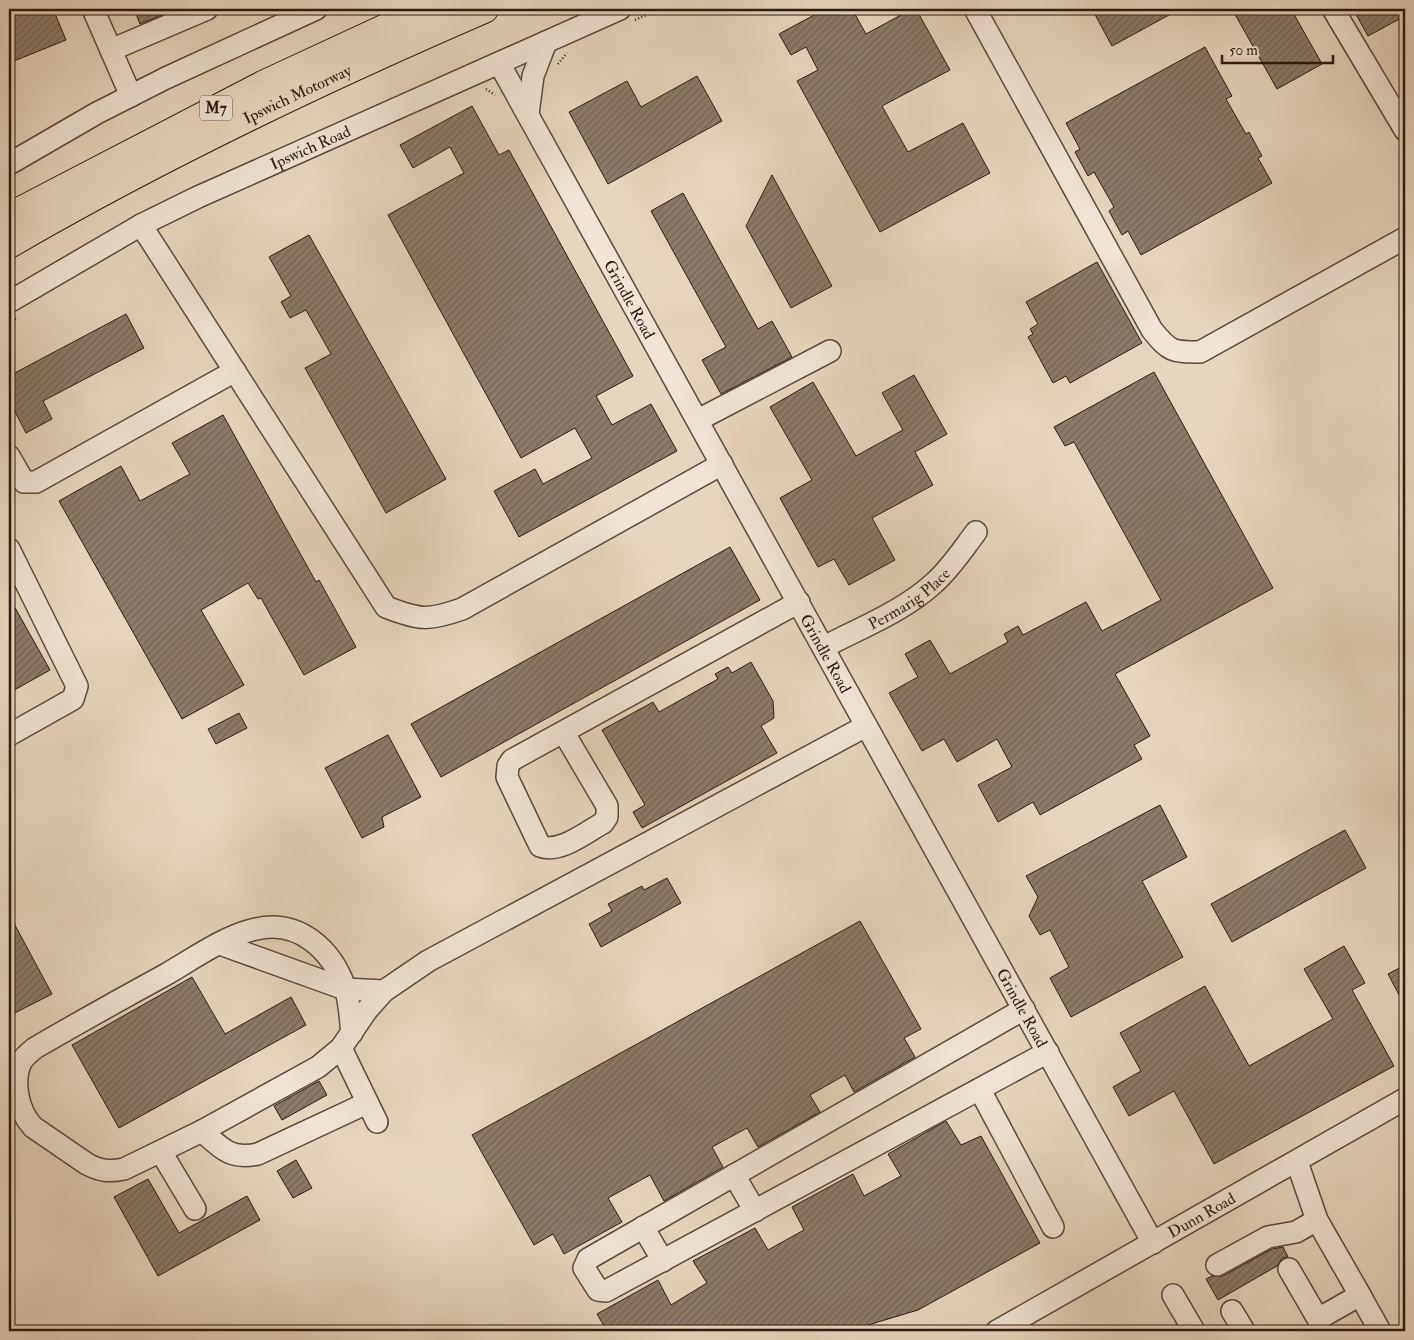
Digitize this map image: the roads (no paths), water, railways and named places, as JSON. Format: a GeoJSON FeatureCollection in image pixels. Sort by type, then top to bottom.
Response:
{"type":"FeatureCollection","features":[{"type":"Feature","properties":{"kind":"highway","name":"Ipswich Motorway"},"geometry":{"type":"LineString","coordinates":[[9,217],[265,84],[428,9]]}},
{"type":"Feature","properties":{"kind":"highway","name":"Ipswich Motorway"},"geometry":{"type":"LineString","coordinates":[[9,244],[66,211],[264,110],[484,9]]}},
{"type":"Feature","properties":{"kind":"highway"},"geometry":{"type":"LineString","coordinates":[[9,249],[66,211]]}},
{"type":"Feature","properties":{"kind":"street"},"geometry":{"type":"LineString","coordinates":[[93,9],[131,96]]}},
{"type":"Feature","properties":{"kind":"street"},"geometry":{"type":"LineString","coordinates":[[111,50],[207,9]]}},
{"type":"Feature","properties":{"kind":"street"},"geometry":{"type":"LineString","coordinates":[[11,157],[295,13],[316,9]]}},
{"type":"Feature","properties":{"kind":"street","name":"Ipswich Road"},"geometry":{"type":"LineString","coordinates":[[9,302],[141,225],[198,197],[620,9]]}},
{"type":"Feature","properties":{"kind":"street"},"geometry":{"type":"LineString","coordinates":[[976,9],[1152,330],[1167,349],[1182,352],[1200,352],[1405,238]]}},
{"type":"Feature","properties":{"kind":"street"},"geometry":{"type":"LineString","coordinates":[[1333,9],[1405,130]]}},
{"type":"Feature","properties":{"kind":"street"},"geometry":{"type":"LineString","coordinates":[[528,114],[533,76],[546,42]]}},
{"type":"Feature","properties":{"kind":"street","name":"Grindle Road"},"geometry":{"type":"LineString","coordinates":[[499,63],[1153,1243]]}},
{"type":"Feature","properties":{"kind":"street"},"geometry":{"type":"LineString","coordinates":[[141,225],[386,607],[413,617],[436,618],[462,608],[722,464]]}},
{"type":"Feature","properties":{"kind":"street"},"geometry":{"type":"LineString","coordinates":[[698,420],[830,351]]}},
{"type":"Feature","properties":{"kind":"street"},"geometry":{"type":"LineString","coordinates":[[9,456],[24,482],[36,482],[235,371]]}},
{"type":"Feature","properties":{"kind":"street","name":"Permarig Place"},"geometry":{"type":"LineString","coordinates":[[824,647],[909,602],[934,584],[952,565],[976,532]]}},
{"type":"Feature","properties":{"kind":"street"},"geometry":{"type":"LineString","coordinates":[[9,549],[78,686],[73,699],[9,735]]}},
{"type":"Feature","properties":{"kind":"street"},"geometry":{"type":"LineString","coordinates":[[564,733],[607,806],[606,817],[604,823],[558,847],[549,849],[540,846],[507,777],[512,760],[799,602]]}},
{"type":"Feature","properties":{"kind":"street"},"geometry":{"type":"LineString","coordinates":[[376,1122],[367,1103],[346,1040],[345,989],[332,958],[321,946],[305,936],[289,929],[273,926],[255,929],[220,944],[35,1048],[22,1060],[18,1070],[19,1096],[25,1119],[32,1127],[87,1164],[111,1171],[124,1169],[202,1131],[318,1067],[346,1040],[384,990],[428,961],[499,921],[866,726]]}},
{"type":"Feature","properties":{"kind":"street"},"geometry":{"type":"LineString","coordinates":[[220,944],[345,989],[384,990]]}},
{"type":"Feature","properties":{"kind":"street"},"geometry":{"type":"LineString","coordinates":[[1024,1008],[588,1259],[584,1268],[601,1292],[663,1261],[1048,1052]]}},
{"type":"Feature","properties":{"kind":"street"},"geometry":{"type":"LineString","coordinates":[[980,1090],[1053,1227]]}},
{"type":"Feature","properties":{"kind":"street","name":"Dunn Road"},"geometry":{"type":"LineString","coordinates":[[997,1331],[1405,1099]]}},
{"type":"Feature","properties":{"kind":"street"},"geometry":{"type":"LineString","coordinates":[[202,1131],[224,1151],[245,1157],[258,1154],[367,1103]]}},
{"type":"Feature","properties":{"kind":"street"},"geometry":{"type":"LineString","coordinates":[[161,1152],[195,1209]]}},
{"type":"Feature","properties":{"kind":"street"},"geometry":{"type":"LineString","coordinates":[[1297,1162],[1317,1220],[1380,1331]]}},
{"type":"Feature","properties":{"kind":"street"},"geometry":{"type":"LineString","coordinates":[[734,1175],[755,1211]]}},
{"type":"Feature","properties":{"kind":"street"},"geometry":{"type":"LineString","coordinates":[[1217,1265],[1268,1237],[1296,1232],[1317,1220]]}},
{"type":"Feature","properties":{"kind":"street"},"geometry":{"type":"LineString","coordinates":[[644,1227],[663,1261]]}},
{"type":"Feature","properties":{"kind":"street"},"geometry":{"type":"LineString","coordinates":[[1289,1268],[1321,1325],[1360,1295]]}},
{"type":"Feature","properties":{"kind":"street"},"geometry":{"type":"LineString","coordinates":[[1173,1295],[1194,1331]]}},
{"type":"Feature","properties":{"kind":"street"},"geometry":{"type":"LineString","coordinates":[[1232,1311],[1244,1331]]}}]}
